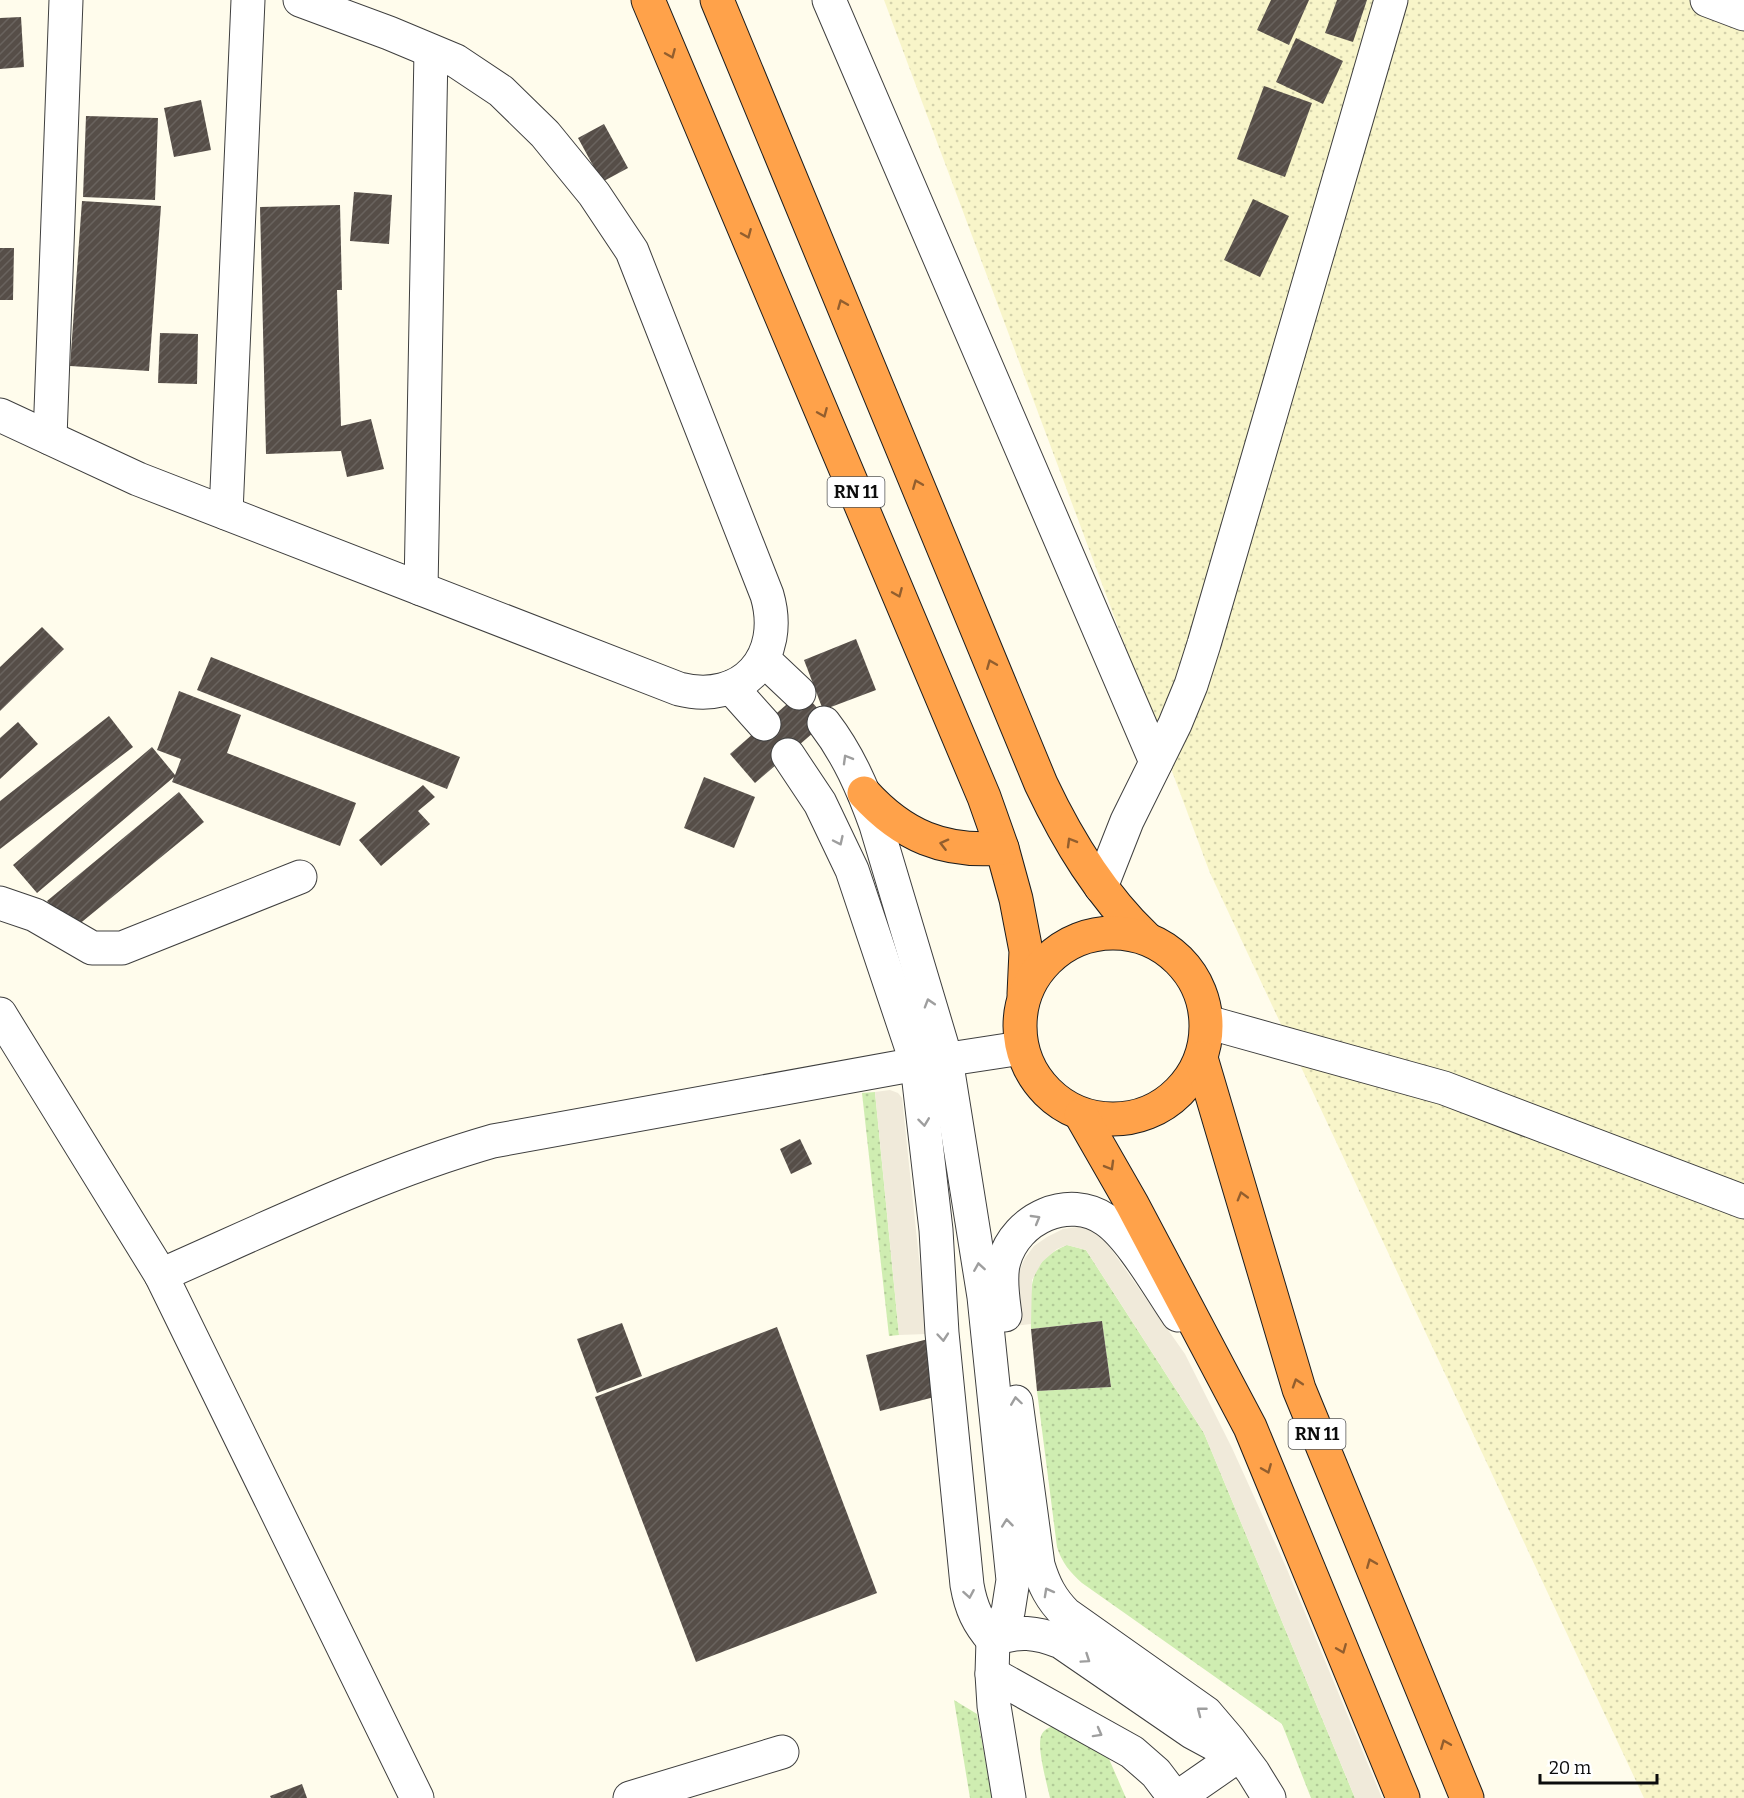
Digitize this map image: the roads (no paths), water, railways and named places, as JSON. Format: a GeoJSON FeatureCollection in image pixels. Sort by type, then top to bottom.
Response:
{"type":"FeatureCollection","features":[{"type":"Feature","properties":{"kind":"highway","name":"RN 11"},"geometry":{"type":"LineString","coordinates":[[648,0],[984,797],[1002,848],[1016,899],[1026,951],[1024,994]]}},
{"type":"Feature","properties":{"kind":"highway","name":"RN 11"},"geometry":{"type":"LineString","coordinates":[[717,0],[1041,784],[1058,820],[1101,887],[1126,919],[1145,938]]}},
{"type":"Feature","properties":{"kind":"highway"},"geometry":{"type":"LineString","coordinates":[[864,793],[880,811],[922,838],[969,849],[1002,848]]}},
{"type":"Feature","properties":{"kind":"highway"},"geometry":{"type":"LineString","coordinates":[[1109,932],[1145,938],[1177,957],[1199,987],[1207,1022],[1202,1058],[1183,1090],[1153,1112],[1117,1120],[1081,1115],[1054,1100],[1033,1077],[1021,1048],[1019,1021],[1024,994],[1043,963],[1073,941],[1109,932]]}},
{"type":"Feature","properties":{"kind":"highway","name":"RN 11"},"geometry":{"type":"LineString","coordinates":[[1202,1058],[1299,1389],[1467,1798]]}},
{"type":"Feature","properties":{"kind":"highway","name":"RN 11"},"geometry":{"type":"LineString","coordinates":[[1081,1115],[1132,1204],[1250,1427],[1403,1798]]}},
{"type":"Feature","properties":{"kind":"street"},"geometry":{"type":"LineString","coordinates":[[50,438],[66,0]]}},
{"type":"Feature","properties":{"kind":"street"},"geometry":{"type":"LineString","coordinates":[[226,513],[248,0]]}},
{"type":"Feature","properties":{"kind":"street"},"geometry":{"type":"LineString","coordinates":[[0,415],[138,479],[679,689],[696,693],[714,692],[731,687],[754,671],[763,659],[772,628],[772,611],[767,595],[632,251],[594,194],[545,134],[501,91],[456,62],[389,33],[300,0]]}},
{"type":"Feature","properties":{"kind":"street"},"geometry":{"type":"LineString","coordinates":[[829,0],[1156,762]]}},
{"type":"Feature","properties":{"kind":"street"},"geometry":{"type":"LineString","coordinates":[[1101,887],[1127,821],[1191,685],[1391,0]]}},
{"type":"Feature","properties":{"kind":"street"},"geometry":{"type":"LineString","coordinates":[[1707,0],[1744,14]]}},
{"type":"Feature","properties":{"kind":"street"},"geometry":{"type":"LineString","coordinates":[[421,589],[431,51]]}},
{"type":"Feature","properties":{"kind":"street"},"geometry":{"type":"LineString","coordinates":[[763,659],[799,693]]}},
{"type":"Feature","properties":{"kind":"street"},"geometry":{"type":"LineString","coordinates":[[731,687],[764,724]]}},
{"type":"Feature","properties":{"kind":"street"},"geometry":{"type":"LineString","coordinates":[[824,723],[850,763],[864,793],[879,836],[984,1297],[1013,1581],[1008,1612],[993,1640],[992,1674],[997,1729],[1009,1798]]}},
{"type":"Feature","properties":{"kind":"street"},"geometry":{"type":"LineString","coordinates":[[788,755],[820,803],[852,870],[932,1062],[936,1230],[942,1333],[967,1586],[969,1601],[975,1615],[993,1640]]}},
{"type":"Feature","properties":{"kind":"street"},"geometry":{"type":"LineString","coordinates":[[0,903],[35,915],[92,948],[122,948],[300,877]]}},
{"type":"Feature","properties":{"kind":"street"},"geometry":{"type":"LineString","coordinates":[[0,1014],[161,1275],[417,1798]]}},
{"type":"Feature","properties":{"kind":"street"},"geometry":{"type":"LineString","coordinates":[[1207,1022],[1443,1088],[1744,1202]]}},
{"type":"Feature","properties":{"kind":"street"},"geometry":{"type":"LineString","coordinates":[[161,1275],[399,1171],[445,1154],[493,1141],[1021,1048]]}},
{"type":"Feature","properties":{"kind":"street"},"geometry":{"type":"LineString","coordinates":[[1250,1427],[1201,1348],[1121,1233],[1105,1219],[1086,1211],[1064,1209],[1044,1215],[1025,1226],[1012,1242],[1003,1262],[1002,1296],[1038,1564],[1043,1583],[1052,1600],[1066,1614],[1206,1713],[1253,1772],[1269,1798]]}},
{"type":"Feature","properties":{"kind":"street"},"geometry":{"type":"LineString","coordinates":[[993,1640],[1009,1634],[1027,1632],[1044,1635],[1060,1642],[1192,1732],[1222,1749],[1239,1755]]}},
{"type":"Feature","properties":{"kind":"street"},"geometry":{"type":"LineString","coordinates":[[992,1674],[1132,1752],[1156,1773],[1176,1798],[1239,1755]]}},
{"type":"Feature","properties":{"kind":"street"},"geometry":{"type":"LineString","coordinates":[[630,1798],[782,1752]]}}]}
